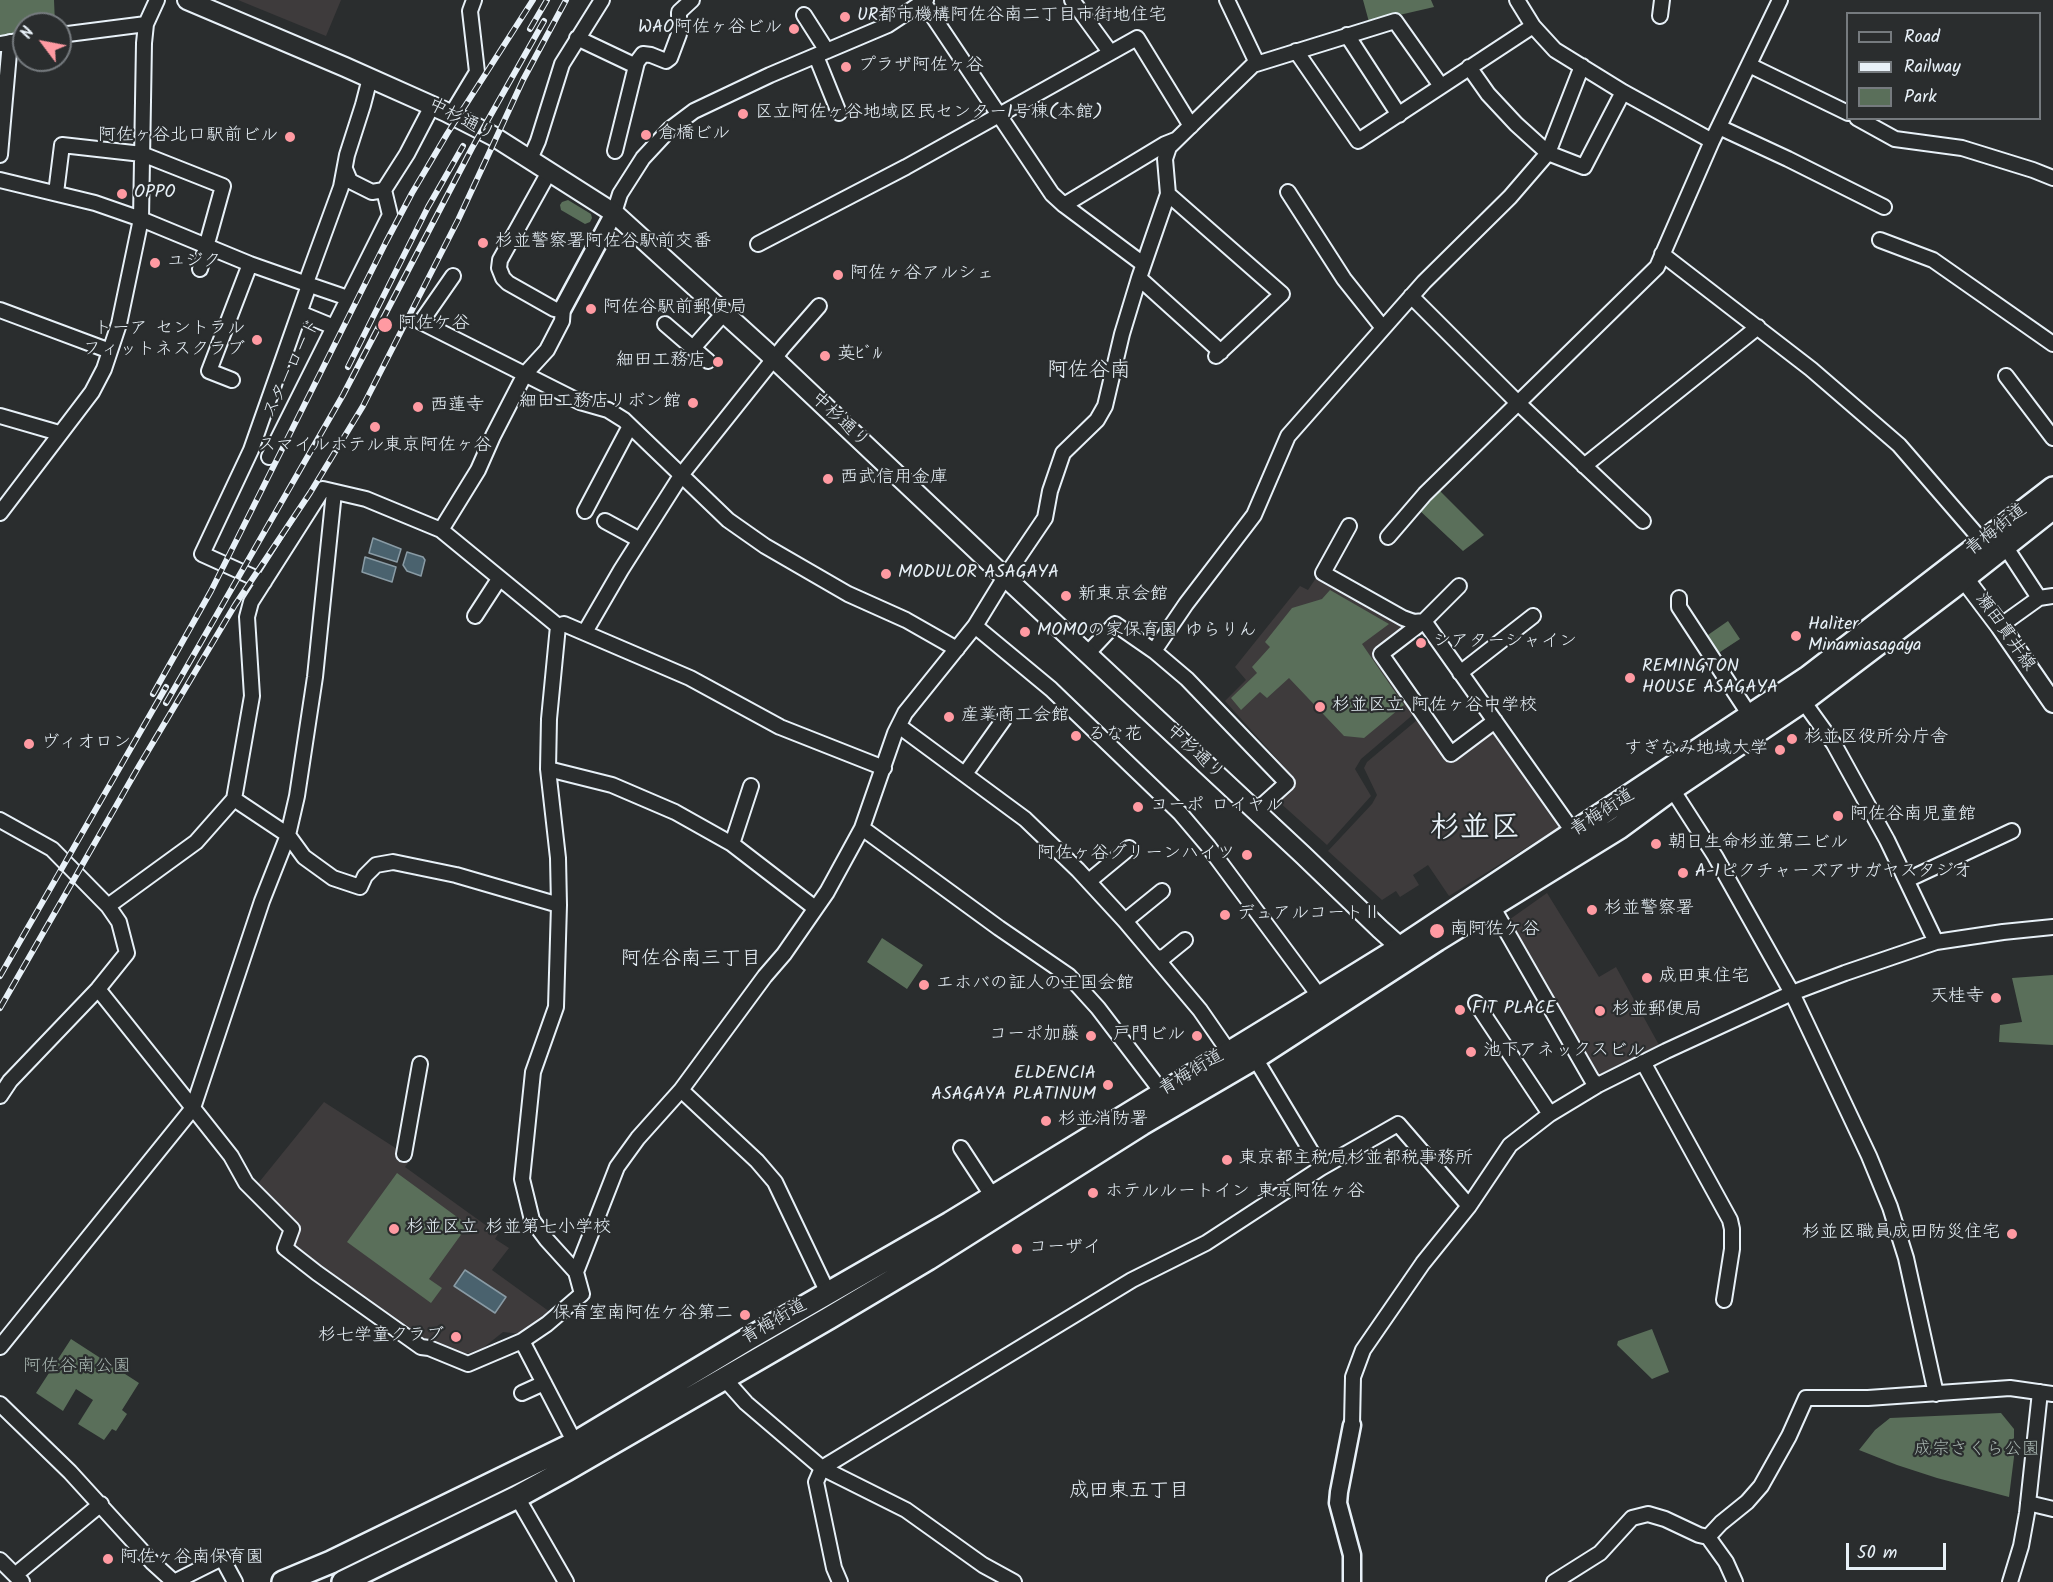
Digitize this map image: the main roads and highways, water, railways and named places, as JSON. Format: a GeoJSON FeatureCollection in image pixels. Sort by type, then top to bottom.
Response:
{"type":"FeatureCollection","features":[{"type":"Feature","properties":{"kind":"main road","name":"中杉通り"},"geometry":{"type":"LineString","coordinates":[[187,0],[451,115],[493,136],[614,213],[724,313],[1407,952]]}},
{"type":"Feature","properties":{"kind":"main road","name":"青梅街道"},"geometry":{"type":"LineString","coordinates":[[343,1582],[517,1497],[726,1377],[928,1259],[1142,1124],[1255,1058],[1574,833],[1663,785],[1803,701],[1959,572],[1983,542],[2053,488]]}},
{"type":"Feature","properties":{"kind":"main road","name":"青梅街道"},"geometry":{"type":"LineString","coordinates":[[283,1582],[331,1562],[575,1443],[993,1197],[1320,997],[1492,906],[1613,832],[1663,785],[1751,717],[1959,572],[2005,546],[2053,508]]}},
{"type":"Feature","properties":{"kind":"main road","name":"瀬田貫井線"},"geometry":{"type":"LineString","coordinates":[[1959,572],[2047,683],[2053,703]]}},
{"type":"Feature","properties":{"kind":"water"},"geometry":{"type":"Polygon","coordinates":[[[373,538],[401,549],[397,562],[369,553],[373,538]]]}},
{"type":"Feature","properties":{"kind":"water"},"geometry":{"type":"Polygon","coordinates":[[[407,552],[423,557],[425,560],[421,576],[407,571],[403,565],[407,552]]]}},
{"type":"Feature","properties":{"kind":"water"},"geometry":{"type":"Polygon","coordinates":[[[365,557],[396,567],[392,582],[362,572],[365,557]]]}},
{"type":"Feature","properties":{"kind":"water"},"geometry":{"type":"Polygon","coordinates":[[[465,1270],[506,1297],[495,1313],[454,1286],[465,1270]]]}},
{"type":"Feature","properties":{"kind":"railway"},"geometry":{"type":"LineString","coordinates":[[153,694],[211,591],[412,193],[533,0]]}},
{"type":"Feature","properties":{"kind":"railway"},"geometry":{"type":"LineString","coordinates":[[530,29],[547,0]]}},
{"type":"Feature","properties":{"kind":"railway"},"geometry":{"type":"LineString","coordinates":[[0,1008],[139,766],[235,605],[310,493],[363,406],[458,220],[523,80],[566,0]]}},
{"type":"Feature","properties":{"kind":"railway"},"geometry":{"type":"LineString","coordinates":[[166,703],[343,395],[472,148],[544,21]]}},
{"type":"Feature","properties":{"kind":"railway"},"geometry":{"type":"LineString","coordinates":[[348,367],[428,207],[463,146]]}},
{"type":"Feature","properties":{"kind":"railway"},"geometry":{"type":"LineString","coordinates":[[0,976],[166,687]]}},
{"type":"Feature","properties":{"kind":"place","name":"UR都市機構阿佐谷南二丁目市街地住宅"},"geometry":{"type":"Point","coordinates":[845,17]}},
{"type":"Feature","properties":{"kind":"place","name":"WAO阿佐ヶ谷ビル"},"geometry":{"type":"Point","coordinates":[794,29]}},
{"type":"Feature","properties":{"kind":"place","name":"プラザ阿佐ヶ谷"},"geometry":{"type":"Point","coordinates":[846,67]}},
{"type":"Feature","properties":{"kind":"place","name":"区立阿佐ヶ谷地域区民センター1号棟(本館)"},"geometry":{"type":"Point","coordinates":[743,114]}},
{"type":"Feature","properties":{"kind":"place","name":"倉橋ビル"},"geometry":{"type":"Point","coordinates":[646,135]}},
{"type":"Feature","properties":{"kind":"place","name":"阿佐ヶ谷北口駅前ビル"},"geometry":{"type":"Point","coordinates":[290,137]}},
{"type":"Feature","properties":{"kind":"place","name":"OPPO"},"geometry":{"type":"Point","coordinates":[122,194]}},
{"type":"Feature","properties":{"kind":"place","name":"杉並警察署阿佐谷駅前交番"},"geometry":{"type":"Point","coordinates":[483,243]}},
{"type":"Feature","properties":{"kind":"place","name":"ユジク"},"geometry":{"type":"Point","coordinates":[155,263]}},
{"type":"Feature","properties":{"kind":"place","name":"阿佐ヶ谷アルシェ"},"geometry":{"type":"Point","coordinates":[838,275]}},
{"type":"Feature","properties":{"kind":"place","name":"阿佐谷駅前郵便局"},"geometry":{"type":"Point","coordinates":[591,309]}},
{"type":"Feature","properties":{"kind":"place","name":"阿佐ケ谷"},"geometry":{"type":"Point","coordinates":[385,325]}},
{"type":"Feature","properties":{"kind":"place","name":"トーア セントラル フィットネスクラブ"},"geometry":{"type":"Point","coordinates":[257,340]}},
{"type":"Feature","properties":{"kind":"place","name":"英ﾋﾞﾙ"},"geometry":{"type":"Point","coordinates":[825,356]}},
{"type":"Feature","properties":{"kind":"place","name":"細田工務店"},"geometry":{"type":"Point","coordinates":[718,362]}},
{"type":"Feature","properties":{"kind":"place","name":"細田工務店リボン館"},"geometry":{"type":"Point","coordinates":[693,403]}},
{"type":"Feature","properties":{"kind":"place","name":"西蓮寺"},"geometry":{"type":"Point","coordinates":[418,407]}},
{"type":"Feature","properties":{"kind":"place","name":"スマイルホテル東京阿佐ヶ谷"},"geometry":{"type":"Point","coordinates":[375,427]}},
{"type":"Feature","properties":{"kind":"place","name":"西武信用金庫"},"geometry":{"type":"Point","coordinates":[828,479]}},
{"type":"Feature","properties":{"kind":"place","name":"MODULOR ASAGAYA"},"geometry":{"type":"Point","coordinates":[886,574]}},
{"type":"Feature","properties":{"kind":"place","name":"新東京会館"},"geometry":{"type":"Point","coordinates":[1066,596]}},
{"type":"Feature","properties":{"kind":"place","name":"MOMOの家保育園 ゆらりん"},"geometry":{"type":"Point","coordinates":[1025,632]}},
{"type":"Feature","properties":{"kind":"place","name":"Haliter Minamiasagaya"},"geometry":{"type":"Point","coordinates":[1796,636]}},
{"type":"Feature","properties":{"kind":"place","name":"シアターシャイン"},"geometry":{"type":"Point","coordinates":[1421,643]}},
{"type":"Feature","properties":{"kind":"place","name":"REMINGTON HOUSE ASAGAYA"},"geometry":{"type":"Point","coordinates":[1630,678]}},
{"type":"Feature","properties":{"kind":"place","name":"杉並区立 阿佐ヶ谷中学校"},"geometry":{"type":"Point","coordinates":[1320,707]}},
{"type":"Feature","properties":{"kind":"place","name":"産業商工会館"},"geometry":{"type":"Point","coordinates":[949,717]}},
{"type":"Feature","properties":{"kind":"place","name":"るな花"},"geometry":{"type":"Point","coordinates":[1076,736]}},
{"type":"Feature","properties":{"kind":"place","name":"杉並区役所分庁舎"},"geometry":{"type":"Point","coordinates":[1792,739]}},
{"type":"Feature","properties":{"kind":"place","name":"ヴィオロン"},"geometry":{"type":"Point","coordinates":[29,744]}},
{"type":"Feature","properties":{"kind":"place","name":"すぎなみ地域大学"},"geometry":{"type":"Point","coordinates":[1780,750]}},
{"type":"Feature","properties":{"kind":"place","name":"コーポ ロイヤル"},"geometry":{"type":"Point","coordinates":[1138,807]}},
{"type":"Feature","properties":{"kind":"place","name":"阿佐谷南児童館"},"geometry":{"type":"Point","coordinates":[1838,816]}},
{"type":"Feature","properties":{"kind":"place","name":"朝日生命杉並第二ビル"},"geometry":{"type":"Point","coordinates":[1656,844]}},
{"type":"Feature","properties":{"kind":"place","name":"阿佐ヶ谷グリーンハイツ"},"geometry":{"type":"Point","coordinates":[1247,855]}},
{"type":"Feature","properties":{"kind":"place","name":"A-1ピクチャーズアサガヤスタジオ"},"geometry":{"type":"Point","coordinates":[1683,873]}},
{"type":"Feature","properties":{"kind":"place","name":"杉並警察署"},"geometry":{"type":"Point","coordinates":[1592,910]}},
{"type":"Feature","properties":{"kind":"place","name":"デュアルコートⅡ"},"geometry":{"type":"Point","coordinates":[1225,915]}},
{"type":"Feature","properties":{"kind":"place","name":"南阿佐ケ谷"},"geometry":{"type":"Point","coordinates":[1437,931]}},
{"type":"Feature","properties":{"kind":"place","name":"成田東住宅"},"geometry":{"type":"Point","coordinates":[1647,978]}},
{"type":"Feature","properties":{"kind":"place","name":"エホバの証人の王国会館"},"geometry":{"type":"Point","coordinates":[924,985]}},
{"type":"Feature","properties":{"kind":"place","name":"天桂寺"},"geometry":{"type":"Point","coordinates":[1996,998]}},
{"type":"Feature","properties":{"kind":"place","name":"FIT PLACE"},"geometry":{"type":"Point","coordinates":[1460,1010]}},
{"type":"Feature","properties":{"kind":"place","name":"杉並郵便局"},"geometry":{"type":"Point","coordinates":[1600,1011]}},
{"type":"Feature","properties":{"kind":"place","name":"コーポ加藤"},"geometry":{"type":"Point","coordinates":[1091,1036]}},
{"type":"Feature","properties":{"kind":"place","name":"戸門ビル"},"geometry":{"type":"Point","coordinates":[1197,1036]}},
{"type":"Feature","properties":{"kind":"place","name":"池下アネックスビル"},"geometry":{"type":"Point","coordinates":[1471,1052]}},
{"type":"Feature","properties":{"kind":"place","name":"ELDENCIA ASAGAYA PLATINUM"},"geometry":{"type":"Point","coordinates":[1108,1085]}},
{"type":"Feature","properties":{"kind":"place","name":"杉並消防署"},"geometry":{"type":"Point","coordinates":[1046,1121]}},
{"type":"Feature","properties":{"kind":"place","name":"東京都主税局杉並都税事務所"},"geometry":{"type":"Point","coordinates":[1227,1160]}},
{"type":"Feature","properties":{"kind":"place","name":"ホテルルートイン 東京阿佐ヶ谷"},"geometry":{"type":"Point","coordinates":[1093,1193]}},
{"type":"Feature","properties":{"kind":"place","name":"杉並区立 杉並第七小学校"},"geometry":{"type":"Point","coordinates":[394,1229]}},
{"type":"Feature","properties":{"kind":"place","name":"杉並区職員成田防災住宅"},"geometry":{"type":"Point","coordinates":[2012,1234]}},
{"type":"Feature","properties":{"kind":"place","name":"コーザイ"},"geometry":{"type":"Point","coordinates":[1017,1249]}},
{"type":"Feature","properties":{"kind":"place","name":"保育室南阿佐ケ谷第二"},"geometry":{"type":"Point","coordinates":[745,1315]}},
{"type":"Feature","properties":{"kind":"place","name":"杉七学童クラブ"},"geometry":{"type":"Point","coordinates":[456,1337]}},
{"type":"Feature","properties":{"kind":"place","name":"阿佐ヶ谷南保育園"},"geometry":{"type":"Point","coordinates":[108,1559]}},
{"type":"Feature","properties":{"kind":"district","name":"阿佐谷南"},"geometry":{"type":"Point","coordinates":[1089,372]}},
{"type":"Feature","properties":{"kind":"district","name":"杉並区"},"geometry":{"type":"Point","coordinates":[1475,831]}},
{"type":"Feature","properties":{"kind":"district","name":"阿佐谷南三丁目"},"geometry":{"type":"Point","coordinates":[691,961]}},
{"type":"Feature","properties":{"kind":"district","name":"成田東五丁目"},"geometry":{"type":"Point","coordinates":[1129,1493]}},
{"type":"Feature","properties":{"kind":"park label","name":"阿佐谷南公園"},"geometry":{"type":"Point","coordinates":[77,1368]}},
{"type":"Feature","properties":{"kind":"park label","name":"成宗さくら公園"},"geometry":{"type":"Point","coordinates":[1977,1451]}}]}
